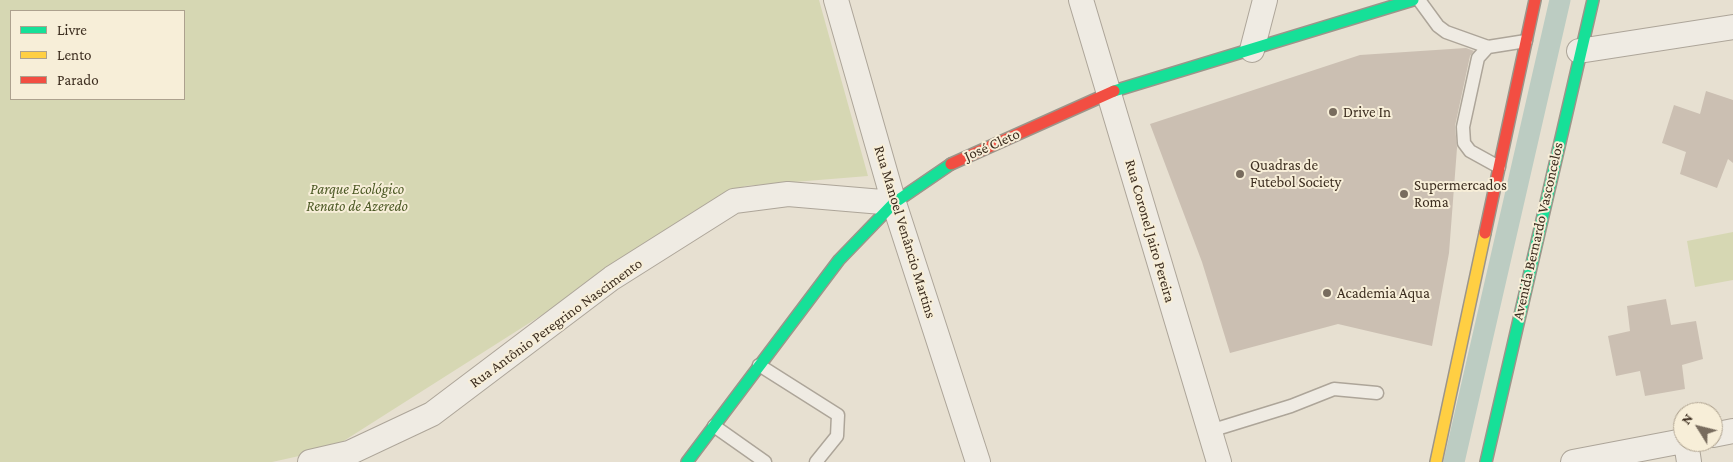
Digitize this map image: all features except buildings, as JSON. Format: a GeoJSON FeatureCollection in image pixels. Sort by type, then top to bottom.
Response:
{"type":"FeatureCollection","features":[{"type":"Feature","properties":{"kind":"main road","name":"José Cleto"},"geometry":{"type":"LineString","coordinates":[[686,462],[839,260],[894,203],[952,163],[1110,93],[1413,0]]}},
{"type":"Feature","properties":{"kind":"main road"},"geometry":{"type":"LineString","coordinates":[[1436,462],[1535,0]]}},
{"type":"Feature","properties":{"kind":"main road","name":"Avenida Bernardo Vasconcelos"},"geometry":{"type":"LineString","coordinates":[[1486,462],[1579,51],[1593,0]]}},
{"type":"Feature","properties":{"kind":"street","name":"Rua Manoel Venâncio Martins"},"geometry":{"type":"LineString","coordinates":[[836,0],[894,203],[978,462]]}},
{"type":"Feature","properties":{"kind":"street","name":"Rua Coronel Jairo Pereira"},"geometry":{"type":"LineString","coordinates":[[1081,0],[1219,462]]}},
{"type":"Feature","properties":{"kind":"street"},"geometry":{"type":"LineString","coordinates":[[1252,50],[1265,0]]}},
{"type":"Feature","properties":{"kind":"street"},"geometry":{"type":"LineString","coordinates":[[1579,51],[1733,27]]}},
{"type":"Feature","properties":{"kind":"street","name":"Rua Antônio Peregrino Nascimento"},"geometry":{"type":"LineString","coordinates":[[310,462],[356,458],[432,414],[612,278],[734,201],[788,194],[894,203]]}},
{"type":"Feature","properties":{"kind":"street"},"geometry":{"type":"LineString","coordinates":[[1573,462],[1673,443]]}},
{"type":"Feature","properties":{"kind":"lane"},"geometry":{"type":"LineString","coordinates":[[1367,0],[1368,14]]}},
{"type":"Feature","properties":{"kind":"lane"},"geometry":{"type":"LineString","coordinates":[[1419,0],[1438,26],[1446,32],[1488,47],[1526,41]]}},
{"type":"Feature","properties":{"kind":"lane"},"geometry":{"type":"LineString","coordinates":[[1488,47],[1478,58],[1463,127],[1464,143],[1470,151],[1499,167]]}},
{"type":"Feature","properties":{"kind":"lane"},"geometry":{"type":"LineString","coordinates":[[759,365],[838,415],[837,436],[816,462]]}},
{"type":"Feature","properties":{"kind":"lane"},"geometry":{"type":"LineString","coordinates":[[1210,431],[1291,406],[1334,389],[1377,393]]}},
{"type":"Feature","properties":{"kind":"lane"},"geometry":{"type":"LineString","coordinates":[[714,426],[765,462]]}},
{"type":"Feature","properties":{"kind":"green space","name":"Parque Ecológico Renato de Azeredo"},"geometry":{"type":"Polygon","coordinates":[[[0,0],[819,0],[868,176],[745,186],[331,449],[272,462],[0,462],[0,0]]]}},
{"type":"Feature","properties":{"kind":"green space"},"geometry":{"type":"Polygon","coordinates":[[[1733,232],[1733,280],[1695,287],[1687,241],[1733,232]]]}},
{"type":"Feature","properties":{"kind":"waterway"},"geometry":{"type":"LineString","coordinates":[[1454,462],[1560,0]]}},
{"type":"Feature","properties":{"kind":"traffic: fast"},"geometry":{"type":"LineString","coordinates":[[1114,91],[1413,0]]}},
{"type":"Feature","properties":{"kind":"traffic: fast"},"geometry":{"type":"LineString","coordinates":[[1486,462],[1593,0]]}},
{"type":"Feature","properties":{"kind":"traffic: fast"},"geometry":{"type":"LineString","coordinates":[[687,462],[839,260],[894,203],[951,164]]}},
{"type":"Feature","properties":{"kind":"traffic: slow"},"geometry":{"type":"LineString","coordinates":[[1436,462],[1485,233]]}},
{"type":"Feature","properties":{"kind":"traffic: jam"},"geometry":{"type":"LineString","coordinates":[[1485,233],[1535,0]]}},
{"type":"Feature","properties":{"kind":"traffic: jam"},"geometry":{"type":"LineString","coordinates":[[951,164],[1114,91]]}},
{"type":"Feature","properties":{"kind":"place","name":"Drive In"},"geometry":{"type":"Point","coordinates":[1333,112]}},
{"type":"Feature","properties":{"kind":"place","name":"Quadras de Futebol Society"},"geometry":{"type":"Point","coordinates":[1240,174]}},
{"type":"Feature","properties":{"kind":"place","name":"Supermercados Roma"},"geometry":{"type":"Point","coordinates":[1404,194]}},
{"type":"Feature","properties":{"kind":"place","name":"Academia Aqua"},"geometry":{"type":"Point","coordinates":[1327,293]}}]}
